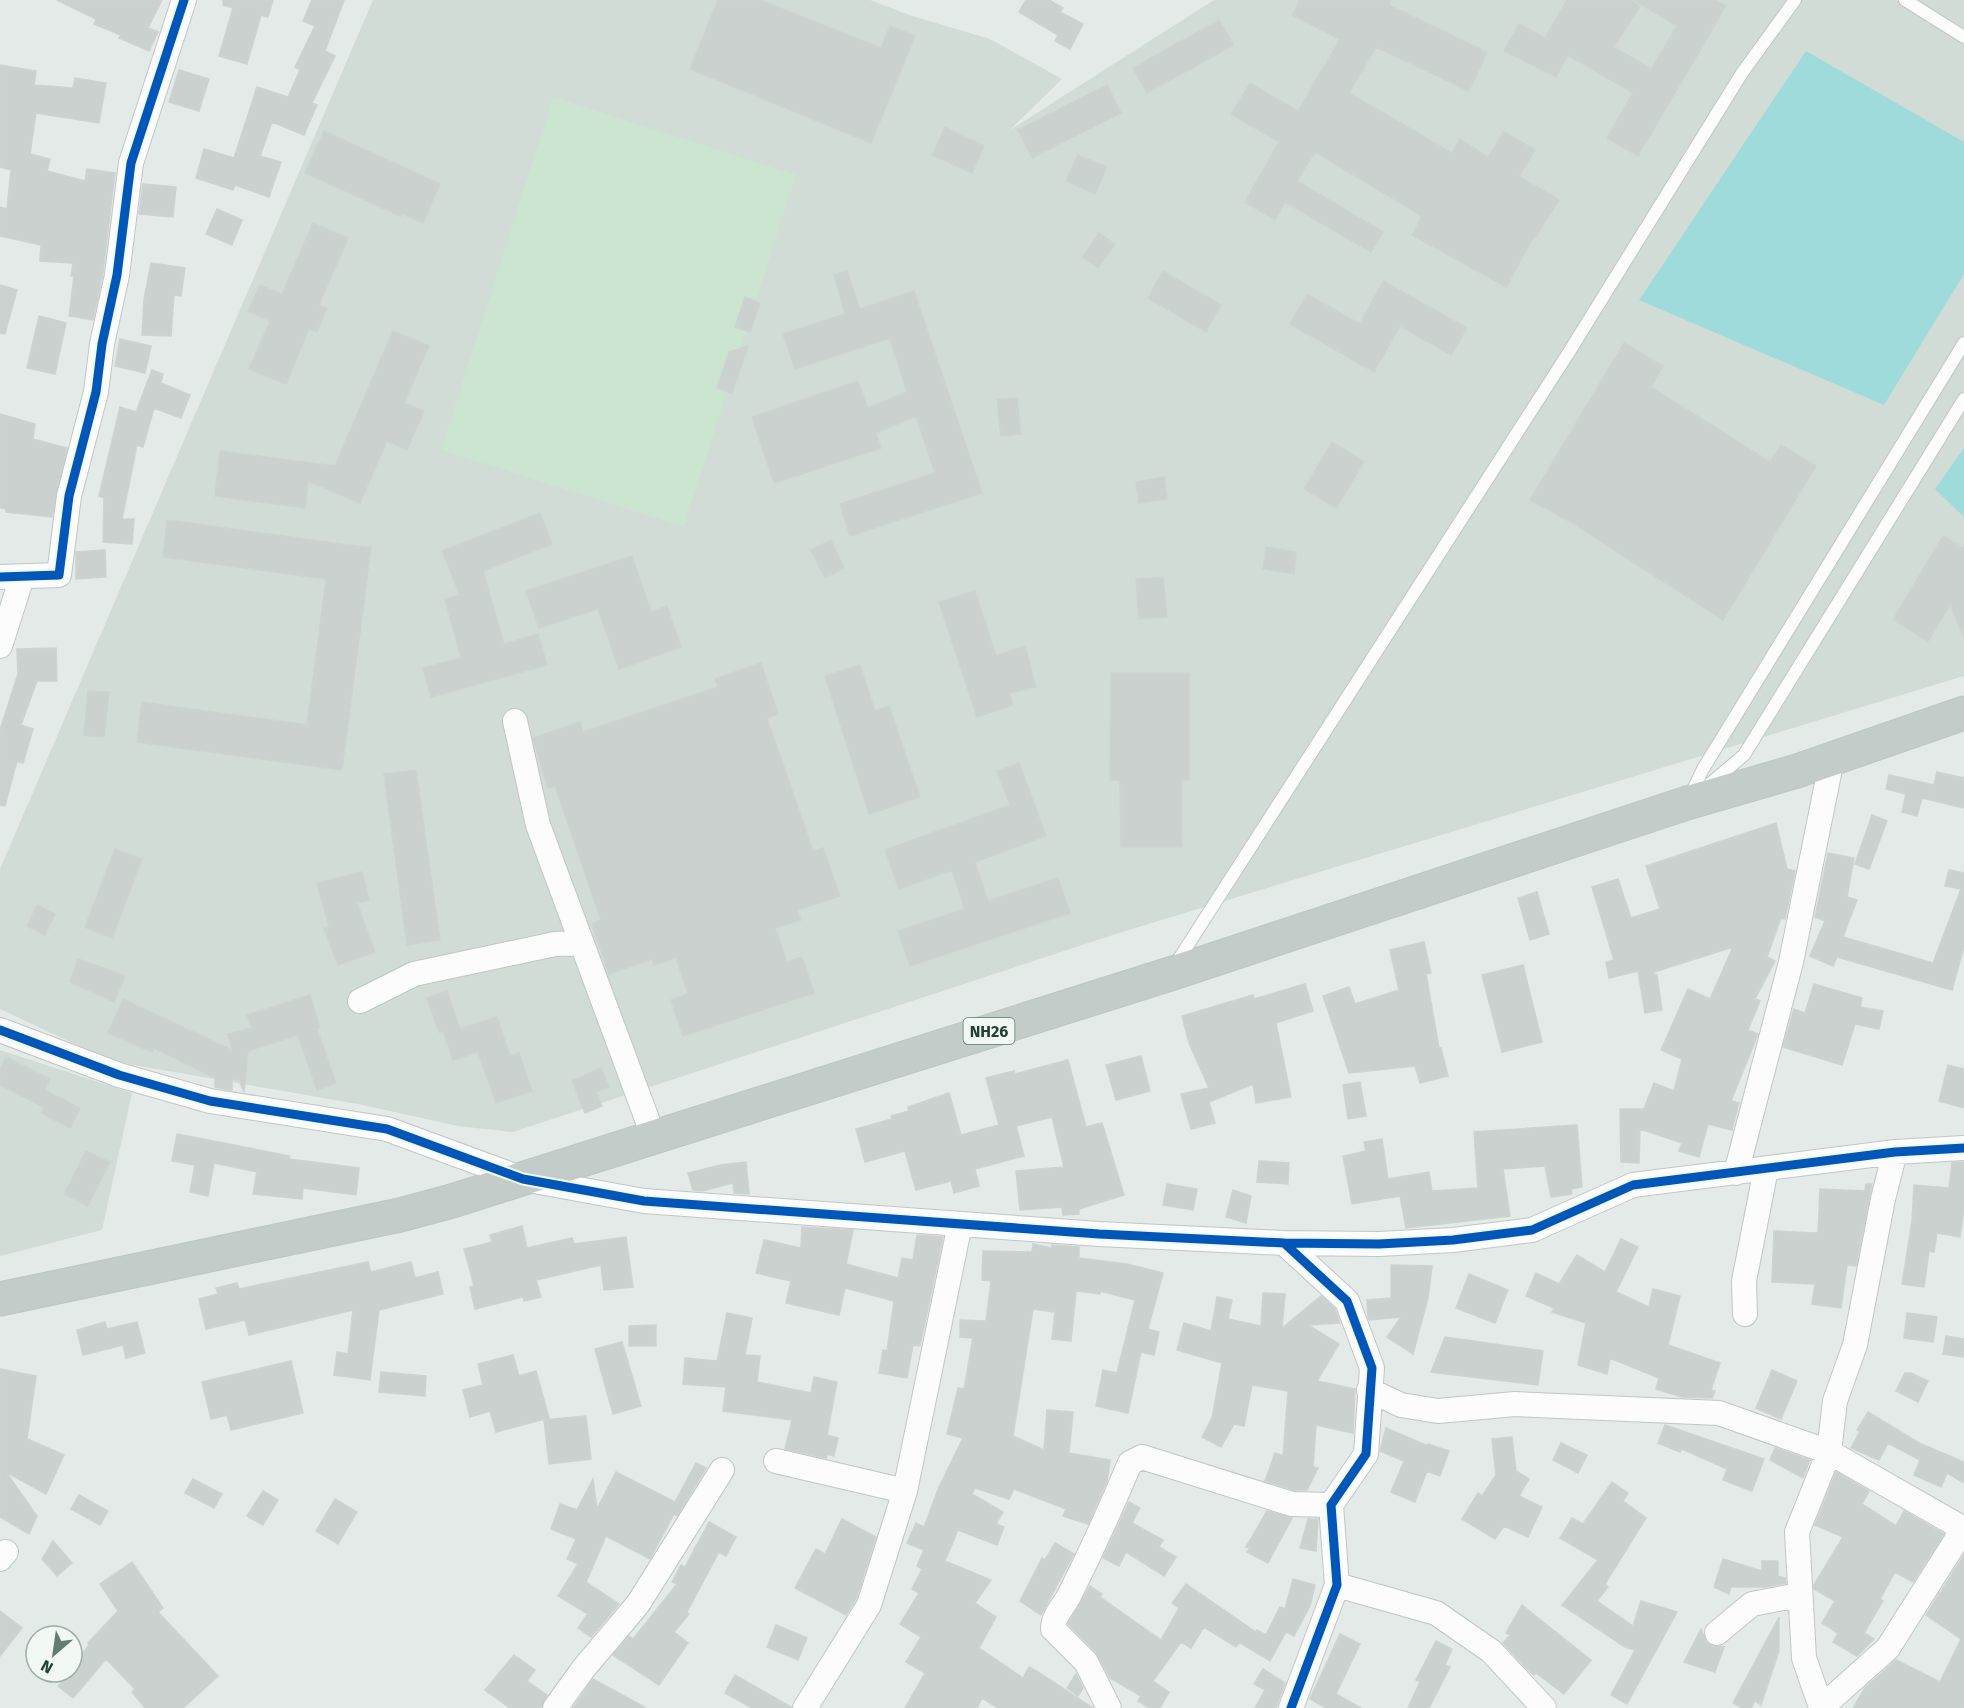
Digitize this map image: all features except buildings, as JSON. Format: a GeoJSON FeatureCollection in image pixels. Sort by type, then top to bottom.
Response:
{"type":"FeatureCollection","features":[{"type":"Feature","properties":{"kind":"highway","name":"NH26"},"geometry":{"type":"LineString","coordinates":[[0,1299],[400,1215],[523,1179],[1170,974],[1687,802],[1832,759],[1964,713]]}},
{"type":"Feature","properties":{"kind":"street"},"geometry":{"type":"LineString","coordinates":[[0,646],[11,577],[59,575],[69,496],[96,392],[102,344],[117,275],[131,163],[184,0]]}},
{"type":"Feature","properties":{"kind":"street"},"geometry":{"type":"LineString","coordinates":[[515,721],[537,825],[654,1138]]}},
{"type":"Feature","properties":{"kind":"street"},"geometry":{"type":"LineString","coordinates":[[1736,1173],[1791,962],[1832,759]]}},
{"type":"Feature","properties":{"kind":"street"},"geometry":{"type":"LineString","coordinates":[[360,1001],[414,974],[555,944],[581,943]]}},
{"type":"Feature","properties":{"kind":"street"},"geometry":{"type":"LineString","coordinates":[[0,1030],[119,1075],[210,1101],[387,1130],[523,1179],[644,1201],[802,1210],[960,1224],[1284,1243],[1379,1244],[1453,1240],[1532,1230],[1633,1185],[1895,1152],[1964,1148]]}},
{"type":"Feature","properties":{"kind":"street"},"geometry":{"type":"LineString","coordinates":[[1369,1390],[1401,1405],[1438,1411],[1515,1404],[1719,1413],[1829,1452],[1964,1528],[1888,1648],[1821,1707],[1804,1658],[1797,1532],[1829,1452],[1835,1401],[1855,1345],[1883,1198],[1895,1152]]}},
{"type":"Feature","properties":{"kind":"street"},"geometry":{"type":"LineString","coordinates":[[1745,1314],[1744,1281],[1766,1169]]}},
{"type":"Feature","properties":{"kind":"street"},"geometry":{"type":"LineString","coordinates":[[805,1708],[869,1605],[905,1491],[960,1224]]}},
{"type":"Feature","properties":{"kind":"street"},"geometry":{"type":"LineString","coordinates":[[1284,1243],[1347,1301],[1372,1368],[1366,1454],[1331,1505],[1337,1585],[1291,1708]]}},
{"type":"Feature","properties":{"kind":"street"},"geometry":{"type":"LineString","coordinates":[[1109,1708],[1086,1662],[1053,1629],[1053,1620],[1065,1604],[1094,1545],[1130,1463],[1142,1457],[1292,1504],[1331,1505]]}},
{"type":"Feature","properties":{"kind":"street"},"geometry":{"type":"LineString","coordinates":[[776,1461],[905,1491]]}},
{"type":"Feature","properties":{"kind":"street"},"geometry":{"type":"LineString","coordinates":[[555,1708],[584,1668],[638,1604],[722,1470]]}},
{"type":"Feature","properties":{"kind":"street"},"geometry":{"type":"LineString","coordinates":[[1337,1585],[1436,1613],[1491,1651],[1545,1708]]}},
{"type":"Feature","properties":{"kind":"street"},"geometry":{"type":"LineString","coordinates":[[1718,1633],[1752,1604],[1799,1595]]}},
{"type":"Feature","properties":{"kind":"lane"},"geometry":{"type":"LineString","coordinates":[[1170,974],[1569,352],[1742,73],[1795,0]]}},
{"type":"Feature","properties":{"kind":"lane"},"geometry":{"type":"LineString","coordinates":[[1905,0],[1964,37]]}},
{"type":"Feature","properties":{"kind":"lane"},"geometry":{"type":"LineString","coordinates":[[1687,802],[1703,769],[1964,342]]}},
{"type":"Feature","properties":{"kind":"lane"},"geometry":{"type":"LineString","coordinates":[[1687,802],[1744,755],[1964,399]]}},
{"type":"Feature","properties":{"kind":"shaded area"},"geometry":{"type":"Polygon","coordinates":[[[373,0],[870,0],[912,16],[990,39],[1062,79],[1010,130],[1214,0],[1964,0],[1964,676],[1119,933],[513,1132],[458,1126],[358,1104],[111,1061],[0,1009],[0,869],[373,0]]]}},
{"type":"Feature","properties":{"kind":"shaded area"},"geometry":{"type":"Polygon","coordinates":[[[0,1050],[132,1093],[102,1230],[0,1256],[0,1050]]]}},
{"type":"Feature","properties":{"kind":"green space"},"geometry":{"type":"Polygon","coordinates":[[[553,97],[796,175],[684,527],[441,450],[553,97]]]}},
{"type":"Feature","properties":{"kind":"water"},"geometry":{"type":"Polygon","coordinates":[[[1806,51],[1964,142],[1964,274],[1884,405],[1639,300],[1806,51]]]}},
{"type":"Feature","properties":{"kind":"water"},"geometry":{"type":"Polygon","coordinates":[[[1964,448],[1964,517],[1935,489],[1964,448]]]}},
{"type":"Feature","properties":{"kind":"cycle path"},"geometry":{"type":"LineString","coordinates":[[0,577],[59,575],[69,496],[96,392],[102,344],[117,275],[131,163],[184,0]]}},
{"type":"Feature","properties":{"kind":"cycle path"},"geometry":{"type":"LineString","coordinates":[[0,1030],[119,1075],[210,1101],[387,1129],[523,1179],[644,1201],[1099,1234],[1284,1243],[1347,1301],[1372,1368],[1366,1454],[1331,1505],[1337,1585],[1291,1708]]}},
{"type":"Feature","properties":{"kind":"cycle path"},"geometry":{"type":"LineString","coordinates":[[1284,1243],[1379,1244],[1453,1240],[1532,1230],[1633,1185],[1895,1152],[1964,1148]]}}]}
